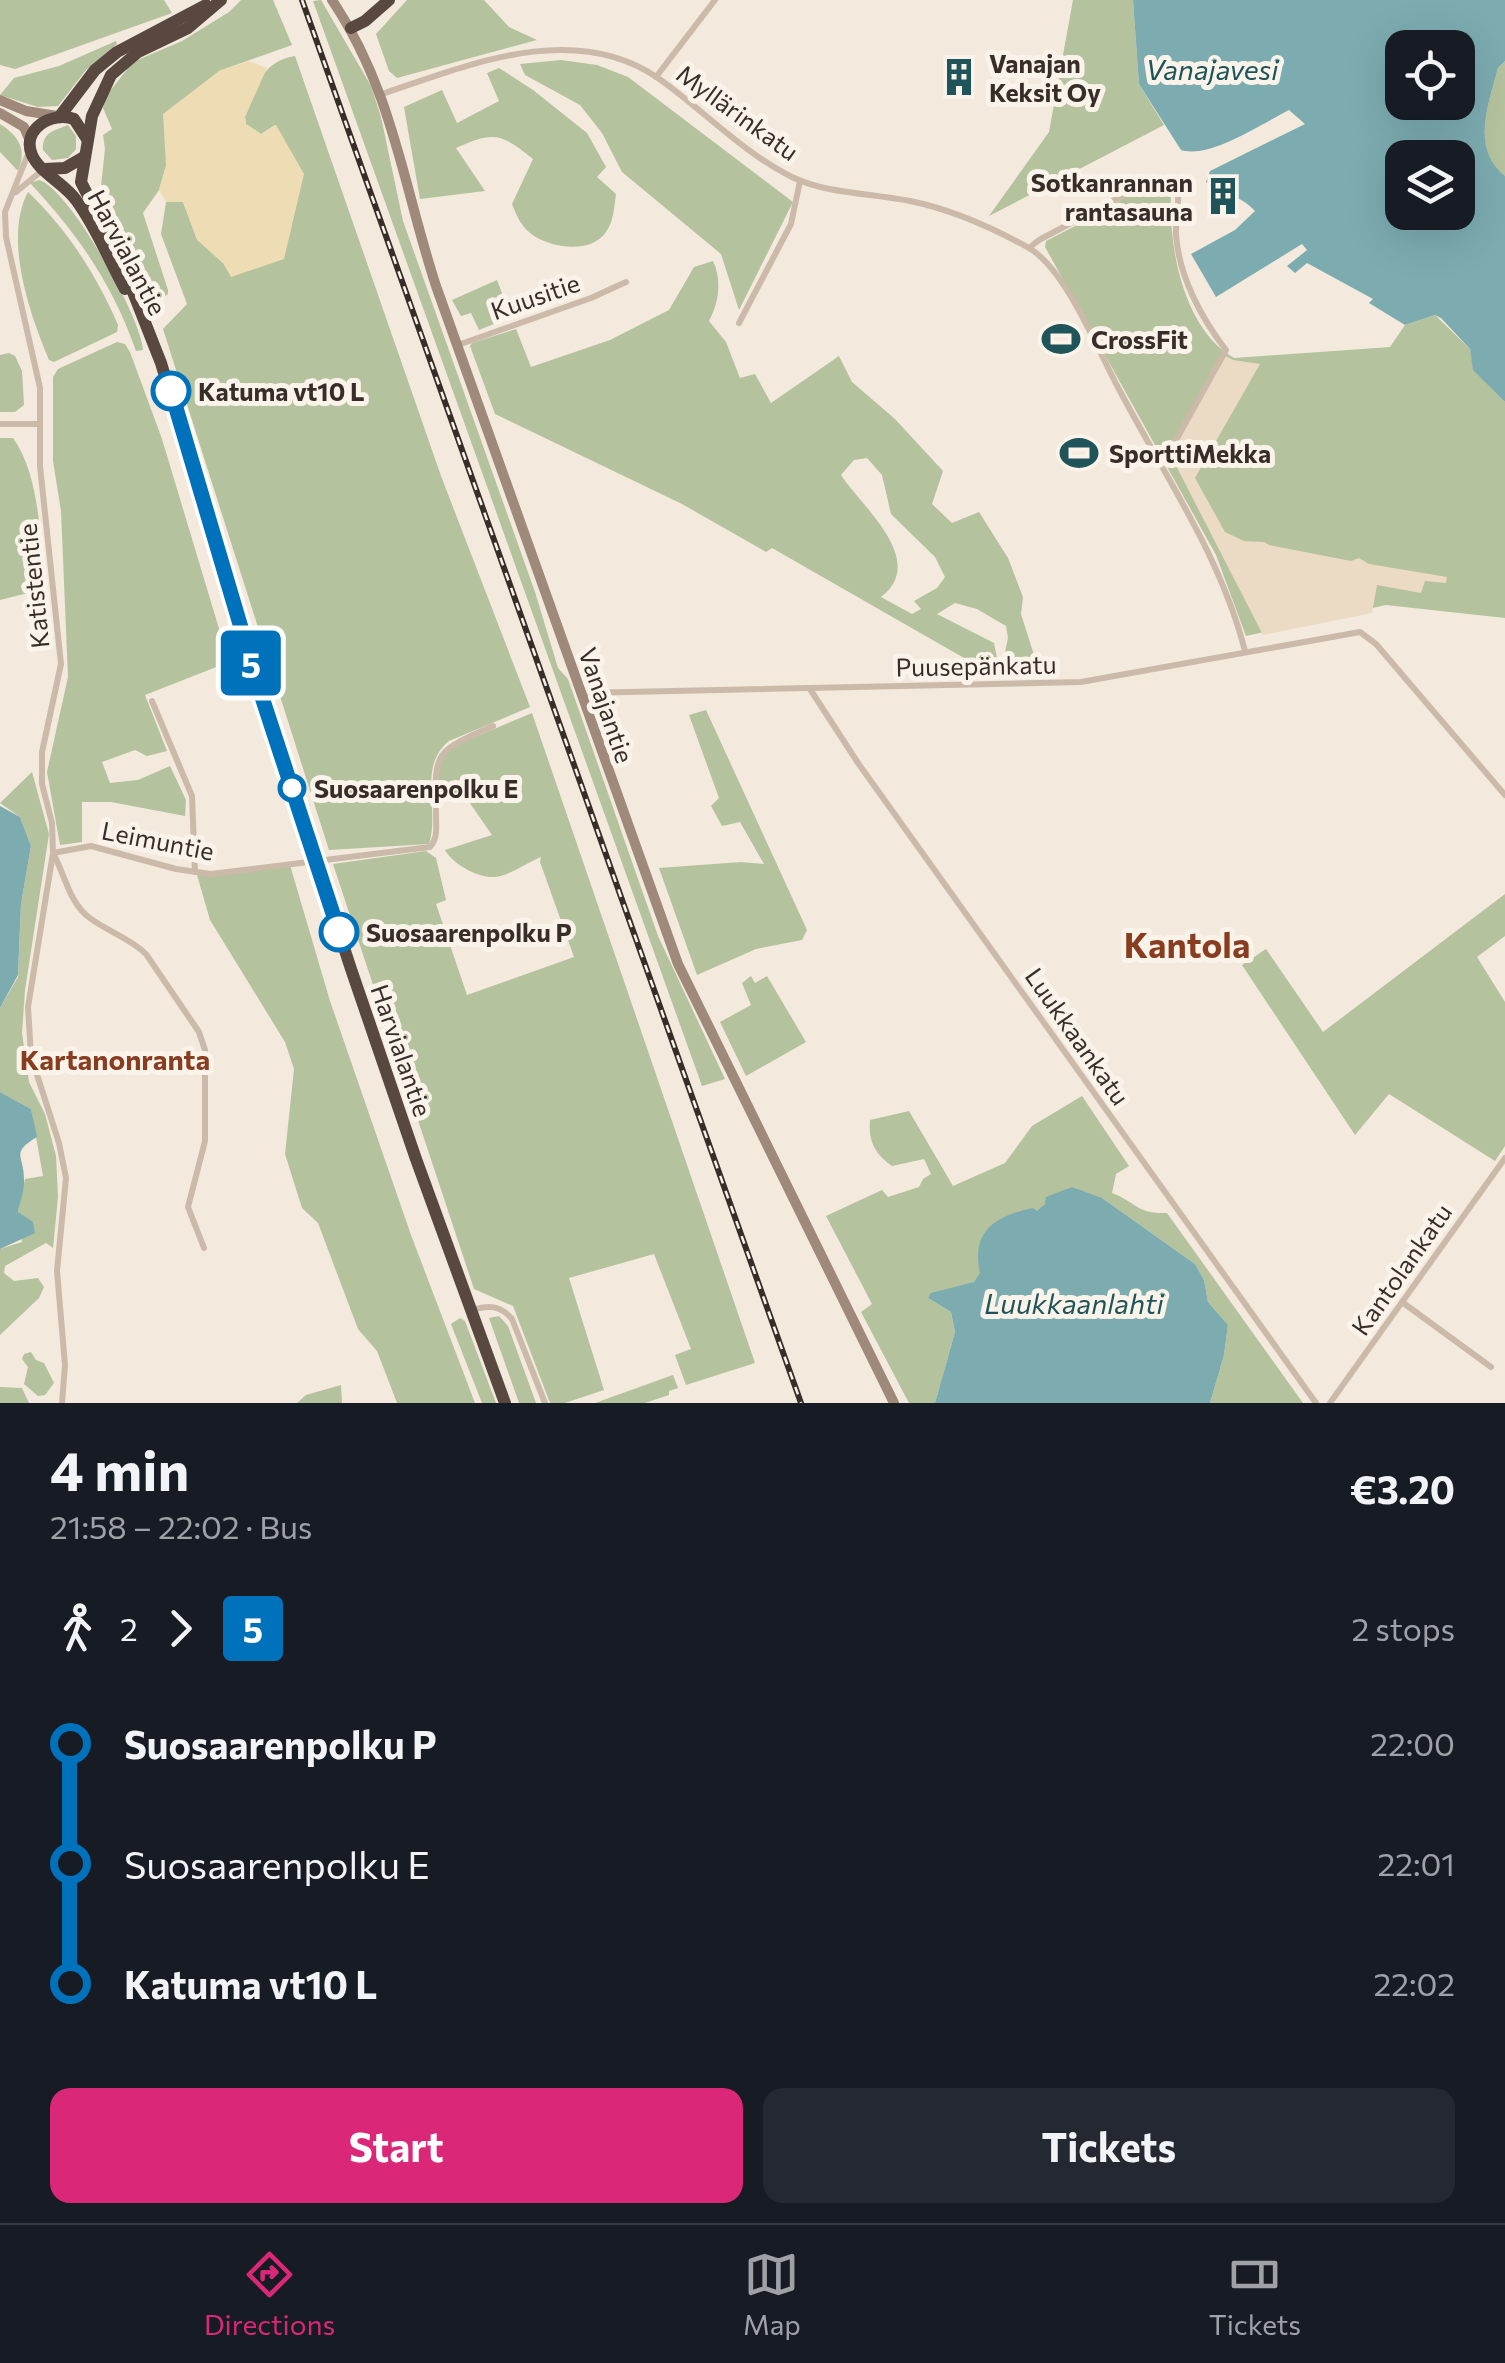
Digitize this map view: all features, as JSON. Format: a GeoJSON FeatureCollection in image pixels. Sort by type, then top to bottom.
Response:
{"type":"FeatureCollection","features":[{"type":"Feature","properties":{"kind":"highway"},"geometry":{"type":"LineString","coordinates":[[218,0],[188,28],[118,66],[99,97],[86,148],[65,168],[44,169],[30,146],[38,126],[59,116],[96,70],[117,52],[218,0]]}},
{"type":"Feature","properties":{"kind":"highway"},"geometry":{"type":"LineString","coordinates":[[351,28],[389,0]]}},
{"type":"Feature","properties":{"kind":"highway"},"geometry":{"type":"LineString","coordinates":[[59,116],[74,119],[86,148]]}},
{"type":"Feature","properties":{"kind":"highway","name":"Harvialantie"},"geometry":{"type":"LineString","coordinates":[[86,148],[81,182],[120,259],[162,363],[258,685],[315,859],[410,1142],[505,1403]]}},
{"type":"Feature","properties":{"kind":"highway","name":"Harvialantie"},"geometry":{"type":"LineString","coordinates":[[44,169],[65,186],[85,212],[162,363]]}},
{"type":"Feature","properties":{"kind":"street","name":"Vanajantie"},"geometry":{"type":"LineString","coordinates":[[332,0],[351,28],[382,94],[417,228],[456,345],[678,964],[894,1403]]}},
{"type":"Feature","properties":{"kind":"street"},"geometry":{"type":"LineString","coordinates":[[656,78],[714,0]]}},
{"type":"Feature","properties":{"kind":"street","name":"Myllärinkatu"},"geometry":{"type":"LineString","coordinates":[[382,94],[488,60],[545,50],[599,54],[632,64],[656,78],[800,181],[928,206],[1030,248],[1071,296],[1191,515],[1228,597],[1245,651]]}},
{"type":"Feature","properties":{"kind":"street"},"geometry":{"type":"LineString","coordinates":[[0,100],[26,111],[59,116]]}},
{"type":"Feature","properties":{"kind":"street"},"geometry":{"type":"LineString","coordinates":[[0,112],[24,127],[30,146]]}},
{"type":"Feature","properties":{"kind":"street","name":"Katistentie"},"geometry":{"type":"LineString","coordinates":[[30,146],[6,212],[6,237],[37,370],[40,466],[61,664],[41,768],[52,822],[53,853],[28,1007],[31,1056],[60,1143],[66,1178],[58,1271],[64,1366],[62,1403]]}},
{"type":"Feature","properties":{"kind":"street"},"geometry":{"type":"LineString","coordinates":[[11,197],[44,169]]}},
{"type":"Feature","properties":{"kind":"street"},"geometry":{"type":"LineString","coordinates":[[1030,248],[1158,177],[1175,180],[1181,264],[1200,312],[1226,350],[1172,449],[1158,459]]}},
{"type":"Feature","properties":{"kind":"street"},"geometry":{"type":"LineString","coordinates":[[738,323],[791,224],[800,181]]}},
{"type":"Feature","properties":{"kind":"street","name":"Kuusitie"},"geometry":{"type":"LineString","coordinates":[[456,345],[626,282]]}},
{"type":"Feature","properties":{"kind":"street"},"geometry":{"type":"LineString","coordinates":[[0,424],[39,424]]}},
{"type":"Feature","properties":{"kind":"street","name":"Puusepänkatu"},"geometry":{"type":"LineString","coordinates":[[582,694],[1081,682],[1351,631],[1365,633],[1505,795]]}},
{"type":"Feature","properties":{"kind":"street","name":"Luukkaankatu"},"geometry":{"type":"LineString","coordinates":[[810,689],[858,763],[1316,1403]]}},
{"type":"Feature","properties":{"kind":"street"},"geometry":{"type":"LineString","coordinates":[[152,701],[192,796],[194,872]]}},
{"type":"Feature","properties":{"kind":"street","name":"Leimuntie"},"geometry":{"type":"LineString","coordinates":[[53,853],[104,848],[212,874],[432,846],[436,835],[434,782],[442,752],[493,726]]}},
{"type":"Feature","properties":{"kind":"street","name":"Katistentie"},"geometry":{"type":"LineString","coordinates":[[53,853],[77,905],[146,954],[203,1041],[205,1141],[188,1207],[204,1248]]}},
{"type":"Feature","properties":{"kind":"street","name":"Kantolankatu"},"geometry":{"type":"LineString","coordinates":[[1330,1403],[1505,1158]]}},
{"type":"Feature","properties":{"kind":"street"},"geometry":{"type":"LineString","coordinates":[[1402,1302],[1490,1368]]}},
{"type":"Feature","properties":{"kind":"street"},"geometry":{"type":"LineString","coordinates":[[471,1310],[494,1306],[512,1320],[545,1403]]}},
{"type":"Feature","properties":{"kind":"green space"},"geometry":{"type":"Polygon","coordinates":[[[0,0],[164,0],[172,13],[15,69],[0,65],[0,0]]]}},
{"type":"Feature","properties":{"kind":"green space"},"geometry":{"type":"Polygon","coordinates":[[[241,0],[273,0],[292,45],[219,71],[166,166],[159,190],[143,213],[168,290],[153,304],[101,186],[103,135],[112,129],[103,108],[106,96],[133,62],[182,41],[229,12],[241,0]]]}},
{"type":"Feature","properties":{"kind":"green space"},"geometry":{"type":"Polygon","coordinates":[[[321,0],[371,86],[403,221],[535,592],[558,668],[568,679],[658,936],[725,1079],[702,1086],[313,1],[321,0]]]}},
{"type":"Feature","properties":{"kind":"green space"},"geometry":{"type":"Polygon","coordinates":[[[407,0],[484,0],[509,27],[537,40],[397,78],[389,71],[376,34],[407,0]]]}},
{"type":"Feature","properties":{"kind":"green space"},"geometry":{"type":"Polygon","coordinates":[[[1073,0],[1133,0],[1139,84],[1164,125],[989,216],[1049,132],[1073,0]]]}},
{"type":"Feature","properties":{"kind":"green space"},"geometry":{"type":"Polygon","coordinates":[[[116,41],[86,70],[58,106],[38,107],[0,95],[14,78],[59,66],[116,41]]]}},
{"type":"Feature","properties":{"kind":"green space"},"geometry":{"type":"Polygon","coordinates":[[[295,56],[441,476],[530,707],[449,741],[439,751],[432,776],[429,844],[329,850],[163,329],[187,304],[161,234],[166,202],[183,202],[198,240],[223,263],[275,125],[261,134],[246,124],[245,117],[267,70],[295,56]]]}},
{"type":"Feature","properties":{"kind":"green space"},"geometry":{"type":"Polygon","coordinates":[[[561,60],[597,65],[628,77],[793,202],[739,310],[721,254],[622,172],[602,133],[580,105],[525,75],[520,64],[561,60]]]}},
{"type":"Feature","properties":{"kind":"green space"},"geometry":{"type":"Polygon","coordinates":[[[1505,61],[1505,176],[1488,152],[1485,125],[1498,68],[1505,61]]]}},
{"type":"Feature","properties":{"kind":"green space"},"geometry":{"type":"Polygon","coordinates":[[[499,68],[587,133],[606,167],[597,177],[616,194],[613,214],[606,232],[591,244],[561,246],[526,229],[512,204],[533,159],[497,137],[456,148],[485,191],[420,199],[404,107],[442,90],[457,123],[499,101],[487,73],[499,68]]]}},
{"type":"Feature","properties":{"kind":"green space"},"geometry":{"type":"Polygon","coordinates":[[[0,124],[20,144],[18,171],[0,152],[0,124]]]}},
{"type":"Feature","properties":{"kind":"green space"},"geometry":{"type":"Polygon","coordinates":[[[68,125],[76,136],[76,149],[68,158],[52,160],[43,150],[45,139],[68,125]]]}},
{"type":"Feature","properties":{"kind":"green space"},"geometry":{"type":"Polygon","coordinates":[[[39,180],[68,206],[102,256],[131,311],[143,350],[136,351],[92,261],[30,183],[39,180]]]}},
{"type":"Feature","properties":{"kind":"green space"},"geometry":{"type":"Polygon","coordinates":[[[1161,182],[1171,190],[1172,235],[1190,306],[1216,344],[1234,358],[1390,347],[1405,325],[1435,315],[1470,349],[1474,370],[1505,402],[1505,618],[1386,605],[1246,636],[1216,555],[1045,247],[1046,241],[1139,188],[1161,182]]]}},
{"type":"Feature","properties":{"kind":"green space"},"geometry":{"type":"Polygon","coordinates":[[[28,192],[80,254],[118,325],[117,332],[54,362],[49,360],[42,342],[22,276],[18,231],[28,192]]]}},
{"type":"Feature","properties":{"kind":"green space"},"geometry":{"type":"Polygon","coordinates":[[[713,261],[718,291],[709,321],[726,342],[740,378],[755,374],[771,403],[839,356],[852,382],[895,419],[943,471],[932,504],[952,523],[979,512],[1008,558],[1023,597],[1021,614],[1034,655],[1031,664],[1017,665],[1005,652],[1006,626],[977,609],[955,603],[937,614],[994,643],[997,658],[985,670],[772,548],[766,552],[682,504],[495,414],[472,343],[516,329],[531,367],[610,340],[669,310],[694,267],[713,261]],[[867,458],[854,460],[841,475],[876,519],[895,551],[898,567],[894,583],[881,597],[912,614],[921,609],[914,601],[937,588],[945,577],[935,557],[891,514],[882,475],[867,458]]]}},
{"type":"Feature","properties":{"kind":"green space"},"geometry":{"type":"Polygon","coordinates":[[[497,280],[511,317],[479,330],[471,313],[461,316],[452,300],[497,280]]]}},
{"type":"Feature","properties":{"kind":"green space"},"geometry":{"type":"Polygon","coordinates":[[[117,342],[125,344],[130,352],[162,439],[229,662],[145,695],[167,751],[147,756],[135,750],[102,762],[110,783],[138,780],[170,766],[186,800],[185,816],[111,802],[82,802],[82,842],[60,845],[47,772],[68,677],[61,511],[53,461],[53,377],[58,369],[117,342]]]}},
{"type":"Feature","properties":{"kind":"green space"},"geometry":{"type":"Polygon","coordinates":[[[0,355],[15,356],[22,371],[24,405],[15,412],[0,412],[0,355]]]}},
{"type":"Feature","properties":{"kind":"green space"},"geometry":{"type":"Polygon","coordinates":[[[0,438],[13,438],[29,470],[45,579],[32,592],[0,600],[0,438]]]}},
{"type":"Feature","properties":{"kind":"green space"},"geometry":{"type":"Polygon","coordinates":[[[706,710],[807,930],[802,940],[756,949],[697,975],[659,868],[764,864],[740,822],[722,826],[711,806],[719,798],[689,715],[706,710]]]}},
{"type":"Feature","properties":{"kind":"green space"},"geometry":{"type":"Polygon","coordinates":[[[532,713],[755,1363],[686,1385],[675,1355],[691,1349],[654,1254],[569,1278],[604,1390],[565,1403],[550,1403],[513,1306],[474,1289],[333,864],[426,851],[436,858],[446,900],[436,904],[467,995],[574,957],[541,857],[506,874],[488,877],[466,869],[445,850],[492,835],[465,796],[436,796],[438,766],[451,747],[532,713]]]}},
{"type":"Feature","properties":{"kind":"green space"},"geometry":{"type":"Polygon","coordinates":[[[32,772],[49,834],[22,1033],[29,1082],[45,1114],[56,1156],[58,1197],[53,1248],[46,1243],[5,1266],[4,1273],[14,1281],[38,1278],[44,1287],[39,1298],[0,1335],[0,1249],[22,1242],[18,1212],[25,1179],[43,1176],[31,1109],[0,1092],[0,1008],[18,977],[21,904],[31,846],[20,817],[0,803],[32,772]]]}},
{"type":"Feature","properties":{"kind":"green space"},"geometry":{"type":"Polygon","coordinates":[[[290,865],[330,1001],[411,1235],[475,1403],[397,1403],[377,1351],[358,1329],[318,1223],[302,1208],[285,1154],[294,1069],[285,1042],[210,920],[197,875],[290,865]]]}},
{"type":"Feature","properties":{"kind":"green space"},"geometry":{"type":"Polygon","coordinates":[[[1505,894],[1505,936],[1477,957],[1505,1002],[1505,1146],[1495,1161],[1389,1094],[1355,1135],[1242,965],[1266,949],[1323,1032],[1505,894]]]}},
{"type":"Feature","properties":{"kind":"green space"},"geometry":{"type":"Polygon","coordinates":[[[751,976],[755,983],[767,976],[806,1042],[746,1076],[720,1022],[751,1005],[742,983],[751,976]]]}},
{"type":"Feature","properties":{"kind":"green space"},"geometry":{"type":"Polygon","coordinates":[[[1082,1096],[1129,1166],[1116,1174],[1112,1193],[1143,1210],[1167,1213],[1303,1403],[1210,1403],[1228,1325],[1208,1302],[1204,1280],[1195,1264],[1102,1198],[1045,1204],[974,1282],[928,1298],[951,1312],[955,1332],[935,1403],[909,1403],[861,1312],[872,1304],[826,1216],[882,1190],[888,1197],[919,1187],[931,1174],[924,1159],[892,1166],[886,1161],[872,1141],[870,1120],[909,1111],[953,1186],[1005,1163],[1032,1126],[1082,1096]]]}},
{"type":"Feature","properties":{"kind":"green space"},"geometry":{"type":"Polygon","coordinates":[[[499,1316],[508,1326],[536,1403],[519,1403],[489,1318],[499,1316]]]}},
{"type":"Feature","properties":{"kind":"green space"},"geometry":{"type":"Polygon","coordinates":[[[460,1318],[465,1321],[496,1403],[482,1403],[451,1324],[460,1318]]]}},
{"type":"Feature","properties":{"kind":"green space"},"geometry":{"type":"Polygon","coordinates":[[[31,1352],[44,1363],[54,1383],[45,1395],[38,1396],[24,1384],[28,1367],[22,1359],[31,1352]]]}},
{"type":"Feature","properties":{"kind":"green space"},"geometry":{"type":"Polygon","coordinates":[[[673,1375],[678,1388],[669,1391],[669,1395],[645,1403],[595,1403],[673,1375]]]}},
{"type":"Feature","properties":{"kind":"green space"},"geometry":{"type":"Polygon","coordinates":[[[341,1385],[342,1403],[297,1403],[306,1395],[341,1385]]]}},
{"type":"Feature","properties":{"kind":"green space"},"geometry":{"type":"Polygon","coordinates":[[[0,1387],[22,1388],[29,1403],[0,1403],[0,1387]]]}},
{"type":"Feature","properties":{"kind":"sand"},"geometry":{"type":"Polygon","coordinates":[[[249,61],[267,68],[245,117],[246,124],[261,134],[276,125],[304,174],[284,259],[231,277],[223,263],[197,240],[183,202],[166,202],[159,190],[166,166],[163,114],[219,71],[249,61]]]}},
{"type":"Feature","properties":{"kind":"shaded area"},"geometry":{"type":"Polygon","coordinates":[[[1224,355],[1260,364],[1195,478],[1225,532],[1244,541],[1351,561],[1359,558],[1369,564],[1447,577],[1446,583],[1425,581],[1421,593],[1377,585],[1372,613],[1263,635],[1170,454],[1224,355]]]}},
{"type":"Feature","properties":{"kind":"water","name":"Vanajavesi"},"geometry":{"type":"Polygon","coordinates":[[[1133,0],[1505,0],[1505,61],[1498,68],[1487,111],[1485,139],[1494,165],[1505,176],[1505,402],[1473,370],[1470,349],[1441,318],[1435,315],[1405,325],[1369,303],[1373,299],[1307,263],[1295,273],[1287,266],[1307,250],[1302,244],[1216,297],[1191,254],[1235,230],[1255,211],[1206,182],[1210,171],[1305,124],[1289,110],[1221,145],[1206,150],[1181,150],[1139,84],[1133,0]]]}},
{"type":"Feature","properties":{"kind":"water"},"geometry":{"type":"Polygon","coordinates":[[[0,806],[20,817],[31,846],[21,904],[18,975],[0,1008],[0,806]]]}},
{"type":"Feature","properties":{"kind":"water"},"geometry":{"type":"Polygon","coordinates":[[[0,1092],[31,1109],[37,1137],[21,1151],[24,1183],[18,1212],[33,1222],[35,1233],[0,1249],[0,1092]]]}},
{"type":"Feature","properties":{"kind":"water","name":"Luukkaanlahti"},"geometry":{"type":"Polygon","coordinates":[[[1072,1187],[1102,1198],[1195,1264],[1204,1280],[1208,1302],[1228,1325],[1210,1403],[935,1403],[955,1332],[951,1312],[928,1298],[931,1293],[974,1282],[980,1273],[979,1246],[997,1221],[1019,1211],[1037,1211],[1046,1197],[1072,1187]]]}},
{"type":"Feature","properties":{"kind":"railway"},"geometry":{"type":"LineString","coordinates":[[302,0],[801,1403]]}},
{"type":"Feature","properties":{"kind":"bus line","name":"5"},"geometry":{"type":"LineString","coordinates":[[171,391],[258,685],[339,932]]}},
{"type":"Feature","properties":{"kind":"place","name":"Vanajan Keksit Oy"},"geometry":{"type":"Point","coordinates":[959,77]}},
{"type":"Feature","properties":{"kind":"place","name":"Sotkanrannan rantasauna"},"geometry":{"type":"Point","coordinates":[1223,196]}},
{"type":"Feature","properties":{"kind":"place","name":"CrossFit"},"geometry":{"type":"Point","coordinates":[1061,339]}},
{"type":"Feature","properties":{"kind":"place","name":"Katuma vt10 L"},"geometry":{"type":"Point","coordinates":[171,391]}},
{"type":"Feature","properties":{"kind":"place","name":"SporttiMekka"},"geometry":{"type":"Point","coordinates":[1079,453]}},
{"type":"Feature","properties":{"kind":"place","name":"Suosaarenpolku E"},"geometry":{"type":"Point","coordinates":[292,788]}},
{"type":"Feature","properties":{"kind":"place","name":"Suosaarenpolku P"},"geometry":{"type":"Point","coordinates":[339,932]}},
{"type":"Feature","properties":{"kind":"district","name":"Kantola"},"geometry":{"type":"Point","coordinates":[1187,943]}},
{"type":"Feature","properties":{"kind":"district","name":"Kartanonranta"},"geometry":{"type":"Point","coordinates":[115,1059]}}]}
